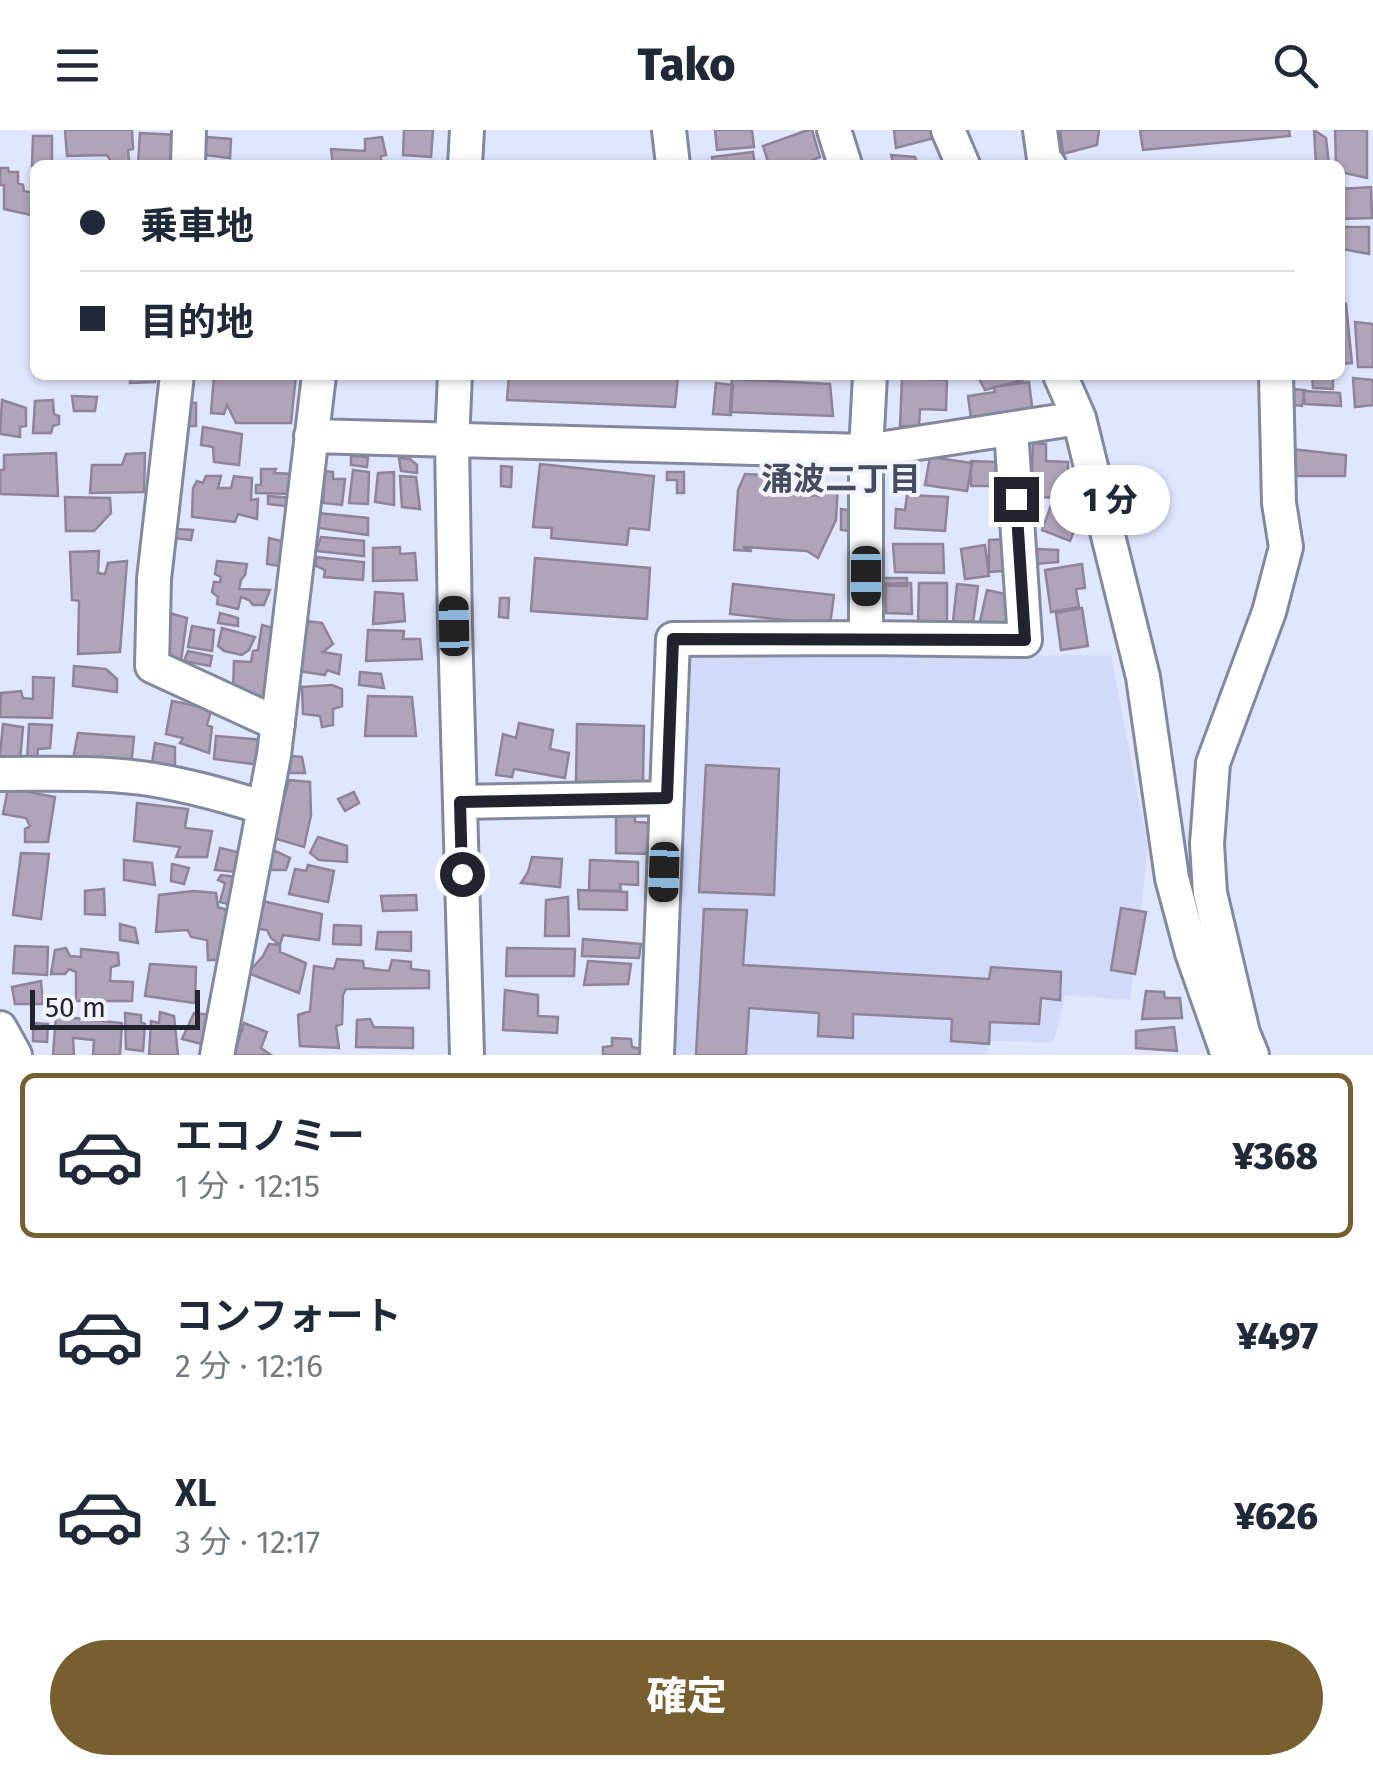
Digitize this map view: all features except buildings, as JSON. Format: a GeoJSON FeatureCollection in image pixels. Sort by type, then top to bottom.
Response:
{"type":"FeatureCollection","features":[{"type":"Feature","properties":{"kind":"street"},"geometry":{"type":"LineString","coordinates":[[188,160],[189,130]]}},
{"type":"Feature","properties":{"kind":"street"},"geometry":{"type":"LineString","coordinates":[[465,160],[467,130]]}},
{"type":"Feature","properties":{"kind":"street"},"geometry":{"type":"LineString","coordinates":[[669,130],[672,160]]}},
{"type":"Feature","properties":{"kind":"street"},"geometry":{"type":"LineString","coordinates":[[834,130],[843,160]]}},
{"type":"Feature","properties":{"kind":"street"},"geometry":{"type":"LineString","coordinates":[[948,130],[961,160]]}},
{"type":"Feature","properties":{"kind":"street"},"geometry":{"type":"LineString","coordinates":[[1040,130],[1044,160]]}},
{"type":"Feature","properties":{"kind":"street"},"geometry":{"type":"LineString","coordinates":[[176,380],[154,579],[152,666],[278,724]]}},
{"type":"Feature","properties":{"kind":"street"},"geometry":{"type":"LineString","coordinates":[[217,1055],[278,724],[318,380]]}},
{"type":"Feature","properties":{"kind":"street"},"geometry":{"type":"LineString","coordinates":[[455,380],[452,441],[467,1055]]}},
{"type":"Feature","properties":{"kind":"street"},"geometry":{"type":"LineString","coordinates":[[866,638],[870,380]]}},
{"type":"Feature","properties":{"kind":"street"},"geometry":{"type":"LineString","coordinates":[[1062,380],[1080,418],[1143,677],[1172,878],[1192,953],[1228,1055]]}},
{"type":"Feature","properties":{"kind":"street"},"geometry":{"type":"LineString","coordinates":[[1252,1055],[1243,1033],[1210,893],[1207,844],[1214,764],[1269,612],[1286,547],[1278,502],[1276,380]]}},
{"type":"Feature","properties":{"kind":"street"},"geometry":{"type":"LineString","coordinates":[[310,436],[866,451],[1080,418]]}},
{"type":"Feature","properties":{"kind":"street"},"geometry":{"type":"LineString","coordinates":[[657,1055],[673,639],[1025,640],[1011,428]]}},
{"type":"Feature","properties":{"kind":"street"},"geometry":{"type":"LineString","coordinates":[[0,774],[139,778],[206,790],[264,808]]}},
{"type":"Feature","properties":{"kind":"street"},"geometry":{"type":"LineString","coordinates":[[460,802],[667,798]]}},
{"type":"Feature","properties":{"kind":"street"},"geometry":{"type":"LineString","coordinates":[[0,1028],[16,1055]]}},
{"type":"Feature","properties":{"kind":"shaded area"},"geometry":{"type":"Polygon","coordinates":[[[1111,655],[1148,848],[1130,1000],[1065,995],[1054,1042],[990,1041],[986,1055],[676,1055],[690,658],[1111,655]]]}},
{"type":"Feature","properties":{"kind":"district","name":"涌波二丁目"},"geometry":{"type":"Point","coordinates":[841,479]}},
{"type":"Feature","properties":{"kind":"route"},"geometry":{"type":"LineString","coordinates":[[462,874],[460,802],[667,798],[673,639],[1025,640],[1016,499]]}}]}
